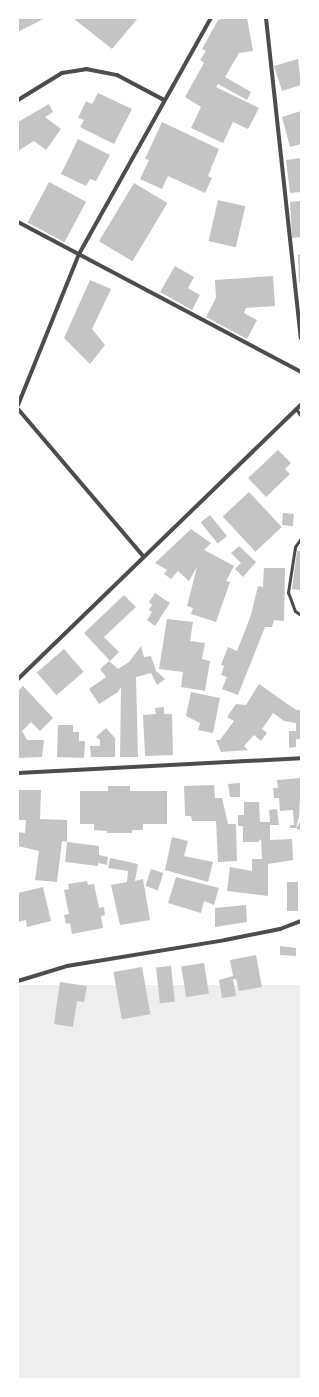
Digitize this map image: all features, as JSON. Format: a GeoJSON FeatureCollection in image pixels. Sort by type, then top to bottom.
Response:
{"type":"FeatureCollection","features":[{"type":"Feature","properties":{"kind":"street"},"geometry":{"type":"LineString","coordinates":[[18,405],[79,254],[211,18]]}},
{"type":"Feature","properties":{"kind":"street"},"geometry":{"type":"LineString","coordinates":[[266,18],[301,338]]}},
{"type":"Feature","properties":{"kind":"street"},"geometry":{"type":"LineString","coordinates":[[18,100],[62,73],[86,69],[117,74],[164,100]]}},
{"type":"Feature","properties":{"kind":"street"},"geometry":{"type":"LineString","coordinates":[[18,222],[301,372]]}},
{"type":"Feature","properties":{"kind":"street"},"geometry":{"type":"LineString","coordinates":[[18,679],[301,405]]}},
{"type":"Feature","properties":{"kind":"street"},"geometry":{"type":"LineString","coordinates":[[18,410],[144,557]]}},
{"type":"Feature","properties":{"kind":"street"},"geometry":{"type":"LineString","coordinates":[[18,773],[301,758]]}},
{"type":"Feature","properties":{"kind":"street"},"geometry":{"type":"LineString","coordinates":[[18,981],[67,966],[225,940],[280,929],[301,922]]}},
{"type":"Feature","properties":{"kind":"lane"},"geometry":{"type":"LineString","coordinates":[[296,409],[301,416]]}},
{"type":"Feature","properties":{"kind":"lane"},"geometry":{"type":"LineString","coordinates":[[301,538],[295,547],[288,592],[295,611],[301,615]]}},
{"type":"Feature","properties":{"kind":"shaded area"},"geometry":{"type":"Polygon","coordinates":[[[18,985],[301,985],[301,1379],[18,1379],[18,985]]]}},
{"type":"Feature","properties":{"kind":"building"},"geometry":{"type":"Polygon","coordinates":[[[18,18],[45,18],[18,32],[18,18]]]}},
{"type":"Feature","properties":{"kind":"building"},"geometry":{"type":"Polygon","coordinates":[[[73,18],[138,18],[112,49],[73,18]]]}},
{"type":"Feature","properties":{"kind":"building"},"geometry":{"type":"Polygon","coordinates":[[[227,18],[247,18],[253,51],[239,53],[225,77],[251,92],[247,100],[218,84],[216,87],[259,108],[248,129],[233,122],[223,143],[191,128],[201,107],[185,97],[204,63],[200,60],[206,51],[202,49],[218,20],[227,18]]]}},
{"type":"Feature","properties":{"kind":"building"},"geometry":{"type":"Polygon","coordinates":[[[298,59],[301,85],[282,91],[274,66],[298,59]]]}},
{"type":"Feature","properties":{"kind":"building"},"geometry":{"type":"Polygon","coordinates":[[[98,93],[132,109],[114,144],[80,127],[84,120],[78,118],[86,101],[92,104],[98,93]]]}},
{"type":"Feature","properties":{"kind":"building"},"geometry":{"type":"Polygon","coordinates":[[[49,104],[53,112],[45,117],[61,129],[46,150],[34,141],[18,151],[18,122],[49,104]]]}},
{"type":"Feature","properties":{"kind":"building"},"geometry":{"type":"Polygon","coordinates":[[[301,111],[301,144],[290,147],[282,117],[301,111]]]}},
{"type":"Feature","properties":{"kind":"building"},"geometry":{"type":"Polygon","coordinates":[[[162,122],[219,149],[208,176],[212,178],[205,193],[168,176],[162,189],[140,179],[149,160],[145,159],[162,122]]]}},
{"type":"Feature","properties":{"kind":"building"},"geometry":{"type":"Polygon","coordinates":[[[78,139],[110,155],[96,181],[90,179],[86,186],[61,174],[78,139]]]}},
{"type":"Feature","properties":{"kind":"building"},"geometry":{"type":"Polygon","coordinates":[[[301,158],[301,192],[290,193],[286,160],[301,158]]]}},
{"type":"Feature","properties":{"kind":"building"},"geometry":{"type":"Polygon","coordinates":[[[49,182],[86,202],[64,242],[27,223],[49,182]]]}},
{"type":"Feature","properties":{"kind":"building"},"geometry":{"type":"Polygon","coordinates":[[[134,183],[167,203],[132,261],[99,241],[134,183]]]}},
{"type":"Feature","properties":{"kind":"building"},"geometry":{"type":"Polygon","coordinates":[[[218,200],[245,206],[236,247],[209,241],[218,200]]]}},
{"type":"Feature","properties":{"kind":"building"},"geometry":{"type":"Polygon","coordinates":[[[301,201],[301,237],[292,238],[290,202],[301,201]]]}},
{"type":"Feature","properties":{"kind":"building"},"geometry":{"type":"Polygon","coordinates":[[[301,254],[301,282],[299,283],[298,255],[301,254]]]}},
{"type":"Feature","properties":{"kind":"building"},"geometry":{"type":"Polygon","coordinates":[[[175,266],[194,277],[188,288],[200,295],[192,310],[160,292],[175,266]]]}},
{"type":"Feature","properties":{"kind":"building"},"geometry":{"type":"Polygon","coordinates":[[[273,276],[275,306],[246,308],[244,313],[257,320],[247,339],[206,317],[216,298],[215,280],[273,276]]]}},
{"type":"Feature","properties":{"kind":"building"},"geometry":{"type":"Polygon","coordinates":[[[90,280],[111,289],[92,329],[105,345],[90,364],[64,338],[90,280]]]}},
{"type":"Feature","properties":{"kind":"building"},"geometry":{"type":"Polygon","coordinates":[[[278,450],[291,463],[285,469],[290,474],[266,497],[248,478],[278,450]]]}},
{"type":"Feature","properties":{"kind":"building"},"geometry":{"type":"Polygon","coordinates":[[[249,492],[282,527],[255,552],[223,517],[249,492]]]}},
{"type":"Feature","properties":{"kind":"building"},"geometry":{"type":"Polygon","coordinates":[[[283,513],[294,514],[293,526],[282,525],[283,513]]]}},
{"type":"Feature","properties":{"kind":"building"},"geometry":{"type":"Polygon","coordinates":[[[210,515],[227,536],[218,544],[201,523],[210,515]]]}},
{"type":"Feature","properties":{"kind":"building"},"geometry":{"type":"Polygon","coordinates":[[[191,529],[211,543],[204,550],[234,566],[226,581],[230,582],[216,622],[191,614],[193,608],[187,606],[197,567],[189,581],[178,571],[171,579],[164,574],[167,570],[155,563],[191,529]]]}},
{"type":"Feature","properties":{"kind":"building"},"geometry":{"type":"Polygon","coordinates":[[[239,546],[256,562],[243,577],[235,569],[241,563],[231,553],[239,546]]]}},
{"type":"Feature","properties":{"kind":"building"},"geometry":{"type":"Polygon","coordinates":[[[297,551],[301,551],[301,590],[292,589],[297,551]]]}},
{"type":"Feature","properties":{"kind":"building"},"geometry":{"type":"Polygon","coordinates":[[[264,568],[285,568],[284,621],[274,620],[272,627],[265,627],[238,695],[222,689],[227,677],[221,675],[224,666],[221,665],[228,647],[237,651],[251,615],[258,586],[263,587],[264,568]]]}},
{"type":"Feature","properties":{"kind":"building"},"geometry":{"type":"Polygon","coordinates":[[[155,593],[170,603],[155,626],[147,620],[152,612],[149,610],[152,605],[149,602],[155,593]]]}},
{"type":"Feature","properties":{"kind":"building"},"geometry":{"type":"Polygon","coordinates":[[[124,595],[136,607],[104,637],[119,652],[110,661],[84,633],[124,595]]]}},
{"type":"Feature","properties":{"kind":"building"},"geometry":{"type":"Polygon","coordinates":[[[167,619],[193,622],[190,641],[205,643],[202,659],[210,661],[205,691],[181,687],[183,672],[159,669],[167,619]]]}},
{"type":"Feature","properties":{"kind":"building"},"geometry":{"type":"Polygon","coordinates":[[[141,646],[144,657],[151,656],[156,671],[165,679],[157,685],[151,673],[136,677],[138,757],[120,757],[121,687],[118,692],[99,704],[89,689],[106,677],[100,669],[109,661],[118,669],[129,662],[141,646]]]}},
{"type":"Feature","properties":{"kind":"building"},"geometry":{"type":"Polygon","coordinates":[[[64,649],[84,672],[57,695],[37,673],[64,649]]]}},
{"type":"Feature","properties":{"kind":"building"},"geometry":{"type":"Polygon","coordinates":[[[259,684],[296,710],[301,710],[301,739],[296,739],[296,747],[289,748],[289,731],[296,731],[296,723],[284,721],[273,713],[262,729],[267,733],[261,741],[254,735],[244,746],[248,750],[221,752],[216,740],[220,740],[234,721],[227,717],[236,704],[246,705],[259,684]]]}},
{"type":"Feature","properties":{"kind":"building"},"geometry":{"type":"Polygon","coordinates":[[[23,686],[53,718],[40,731],[31,722],[22,731],[27,740],[44,740],[42,757],[18,758],[18,691],[23,686]]]}},
{"type":"Feature","properties":{"kind":"building"},"geometry":{"type":"Polygon","coordinates":[[[191,692],[220,698],[213,733],[198,730],[200,723],[186,716],[191,692]]]}},
{"type":"Feature","properties":{"kind":"building"},"geometry":{"type":"Polygon","coordinates":[[[164,707],[164,714],[172,714],[173,755],[145,756],[143,715],[156,714],[155,708],[164,707]]]}},
{"type":"Feature","properties":{"kind":"building"},"geometry":{"type":"Polygon","coordinates":[[[58,725],[73,725],[73,732],[79,732],[79,741],[85,741],[84,758],[57,757],[58,725]]]}},
{"type":"Feature","properties":{"kind":"building"},"geometry":{"type":"Polygon","coordinates":[[[106,728],[115,738],[115,757],[91,757],[90,746],[100,746],[100,740],[96,737],[106,728]]]}},
{"type":"Feature","properties":{"kind":"building"},"geometry":{"type":"Polygon","coordinates":[[[301,778],[299,817],[296,828],[290,828],[290,825],[294,825],[293,810],[280,811],[279,798],[274,798],[273,788],[278,788],[277,780],[301,778]]]}},
{"type":"Feature","properties":{"kind":"building"},"geometry":{"type":"Polygon","coordinates":[[[240,783],[240,797],[230,797],[228,784],[240,783]]]}},
{"type":"Feature","properties":{"kind":"building"},"geometry":{"type":"Polygon","coordinates":[[[214,785],[215,798],[222,798],[228,824],[236,824],[237,861],[218,862],[216,821],[192,821],[191,816],[185,816],[184,786],[214,785]]]}},
{"type":"Feature","properties":{"kind":"building"},"geometry":{"type":"Polygon","coordinates":[[[108,786],[130,786],[130,791],[167,791],[167,824],[143,824],[143,830],[132,830],[132,833],[107,833],[107,831],[94,830],[94,824],[80,824],[80,791],[108,791],[108,786]]]}},
{"type":"Feature","properties":{"kind":"building"},"geometry":{"type":"Polygon","coordinates":[[[18,790],[41,790],[40,819],[67,820],[67,842],[62,841],[57,882],[35,880],[39,851],[18,846],[18,832],[25,833],[26,820],[18,820],[18,790]]]}},
{"type":"Feature","properties":{"kind":"building"},"geometry":{"type":"Polygon","coordinates":[[[244,802],[259,802],[260,822],[270,822],[269,810],[277,809],[279,825],[270,825],[270,840],[292,839],[293,860],[268,864],[268,896],[227,891],[230,867],[252,871],[252,859],[262,859],[261,839],[258,842],[243,842],[243,826],[238,826],[238,815],[244,815],[244,802]]]}},
{"type":"Feature","properties":{"kind":"building"},"geometry":{"type":"Polygon","coordinates":[[[301,821],[301,831],[296,828],[301,821]]]}},
{"type":"Feature","properties":{"kind":"building"},"geometry":{"type":"Polygon","coordinates":[[[172,837],[188,841],[184,856],[213,862],[208,882],[165,870],[172,837]]]}},
{"type":"Feature","properties":{"kind":"building"},"geometry":{"type":"Polygon","coordinates":[[[67,842],[99,846],[99,855],[108,857],[107,865],[98,863],[98,866],[65,862],[67,842]]]}},
{"type":"Feature","properties":{"kind":"building"},"geometry":{"type":"Polygon","coordinates":[[[110,858],[138,864],[135,881],[143,879],[150,920],[120,925],[111,885],[127,882],[128,871],[108,868],[110,858]]]}},
{"type":"Feature","properties":{"kind":"building"},"geometry":{"type":"Polygon","coordinates":[[[151,869],[163,873],[158,890],[145,886],[151,869]]]}},
{"type":"Feature","properties":{"kind":"building"},"geometry":{"type":"Polygon","coordinates":[[[176,877],[219,888],[214,905],[204,901],[201,913],[168,903],[176,877]]]}},
{"type":"Feature","properties":{"kind":"building"},"geometry":{"type":"Polygon","coordinates":[[[87,881],[88,885],[94,884],[99,908],[104,907],[105,915],[101,916],[103,928],[72,934],[70,923],[66,924],[64,915],[69,914],[64,890],[69,889],[68,884],[87,881]]]}},
{"type":"Feature","properties":{"kind":"building"},"geometry":{"type":"Polygon","coordinates":[[[287,882],[298,882],[298,911],[287,911],[287,882]]]}},
{"type":"Feature","properties":{"kind":"building"},"geometry":{"type":"Polygon","coordinates":[[[43,887],[51,921],[27,927],[26,920],[18,922],[18,893],[43,887]]]}},
{"type":"Feature","properties":{"kind":"building"},"geometry":{"type":"Polygon","coordinates":[[[246,905],[247,922],[215,927],[215,908],[246,905]]]}},
{"type":"Feature","properties":{"kind":"building"},"geometry":{"type":"Polygon","coordinates":[[[280,946],[296,948],[296,956],[280,955],[280,946]]]}},
{"type":"Feature","properties":{"kind":"building"},"geometry":{"type":"Polygon","coordinates":[[[256,955],[262,987],[239,991],[236,979],[233,979],[236,996],[222,998],[219,980],[233,976],[230,960],[256,955]]]}},
{"type":"Feature","properties":{"kind":"building"},"geometry":{"type":"Polygon","coordinates":[[[204,963],[209,994],[186,997],[181,967],[204,963]]]}},
{"type":"Feature","properties":{"kind":"building"},"geometry":{"type":"Polygon","coordinates":[[[171,966],[175,1002],[160,1003],[156,968],[171,966]]]}},
{"type":"Feature","properties":{"kind":"building"},"geometry":{"type":"Polygon","coordinates":[[[142,967],[150,1014],[122,1019],[113,972],[142,967]]]}},
{"type":"Feature","properties":{"kind":"building"},"geometry":{"type":"Polygon","coordinates":[[[60,982],[87,986],[84,1002],[77,1001],[73,1027],[54,1024],[60,982]]]}}]}
